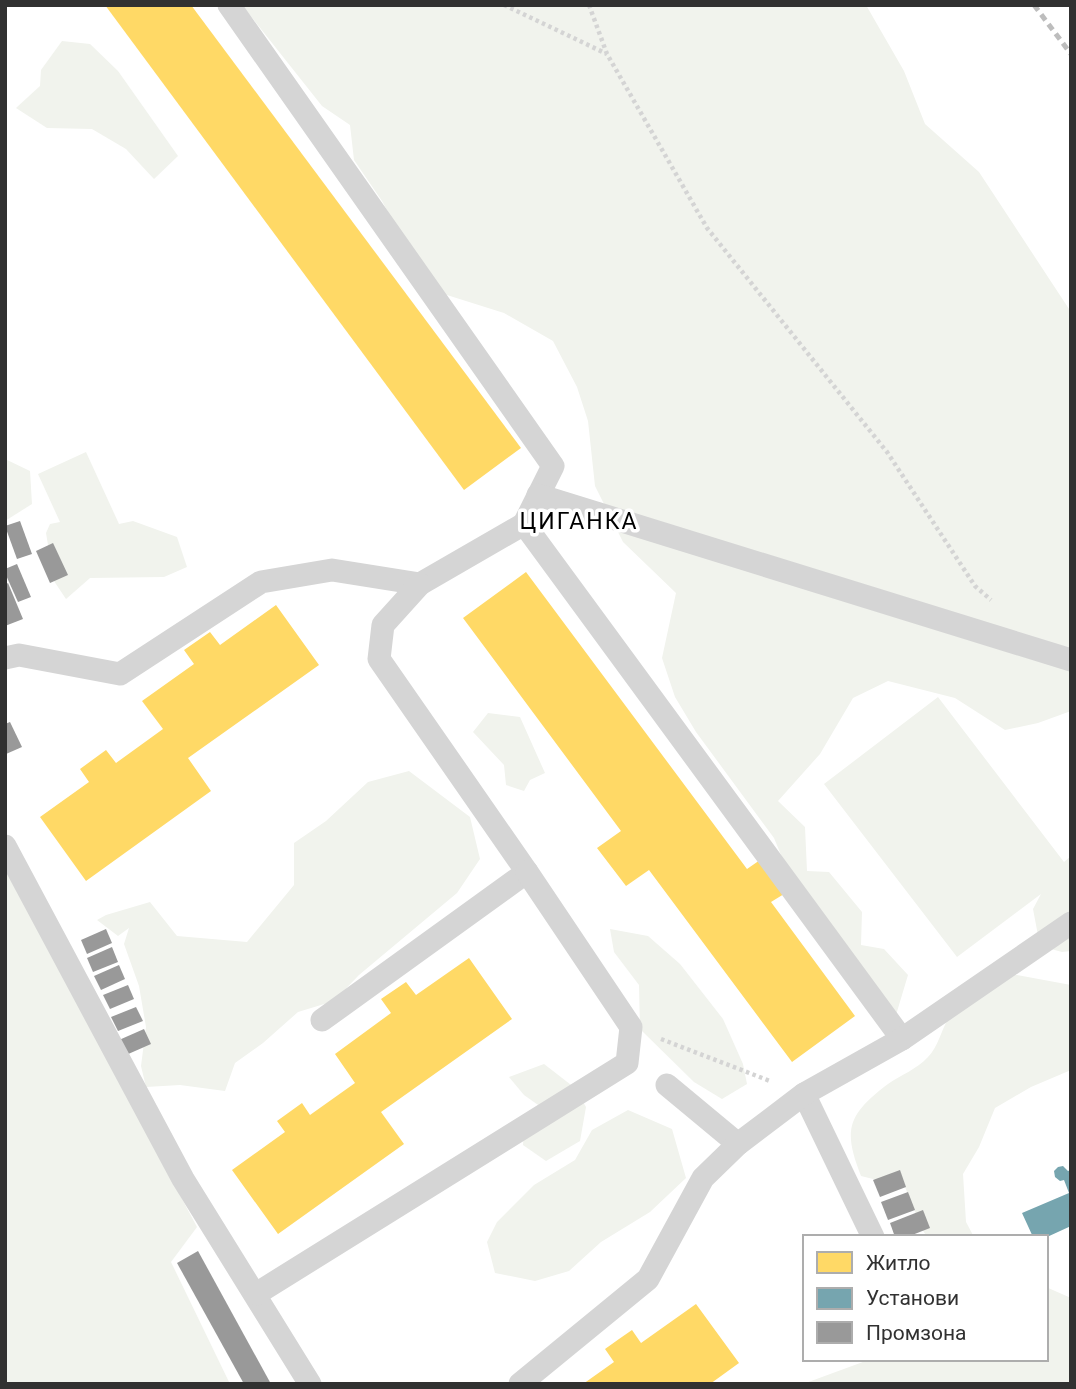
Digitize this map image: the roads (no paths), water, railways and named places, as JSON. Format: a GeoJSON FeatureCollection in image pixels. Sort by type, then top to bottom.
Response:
{"type":"FeatureCollection","features":[{"type":"Feature","properties":{"kind":"lane"},"geometry":{"type":"LineString","coordinates":[[229,5],[553,466],[524,524],[420,584],[383,625],[379,659],[631,1027],[628,1063],[256,1294]]}},
{"type":"Feature","properties":{"kind":"lane"},"geometry":{"type":"LineString","coordinates":[[538,495],[1071,660]]}},
{"type":"Feature","properties":{"kind":"lane"},"geometry":{"type":"LineString","coordinates":[[524,524],[902,1039]]}},
{"type":"Feature","properties":{"kind":"lane"},"geometry":{"type":"LineString","coordinates":[[5,658],[19,655],[120,674],[261,582],[332,570],[420,584]]}},
{"type":"Feature","properties":{"kind":"lane"},"geometry":{"type":"LineString","coordinates":[[5,846],[183,1179],[310,1384]]}},
{"type":"Feature","properties":{"kind":"lane"},"geometry":{"type":"LineString","coordinates":[[322,1020],[527,872]]}},
{"type":"Feature","properties":{"kind":"lane"},"geometry":{"type":"LineString","coordinates":[[520,1384],[648,1279],[703,1178],[738,1144],[804,1094],[902,1039],[1071,923]]}},
{"type":"Feature","properties":{"kind":"lane"},"geometry":{"type":"LineString","coordinates":[[667,1084],[738,1144]]}},
{"type":"Feature","properties":{"kind":"lane"},"geometry":{"type":"LineString","coordinates":[[804,1094],[872,1235]]}},
{"type":"Feature","properties":{"kind":"railway"},"geometry":{"type":"LineString","coordinates":[[1034,5],[1071,54]]}},
{"type":"Feature","properties":{"kind":"district","name":"ЦИГАНКА"},"geometry":{"type":"Point","coordinates":[579,521]}}]}
